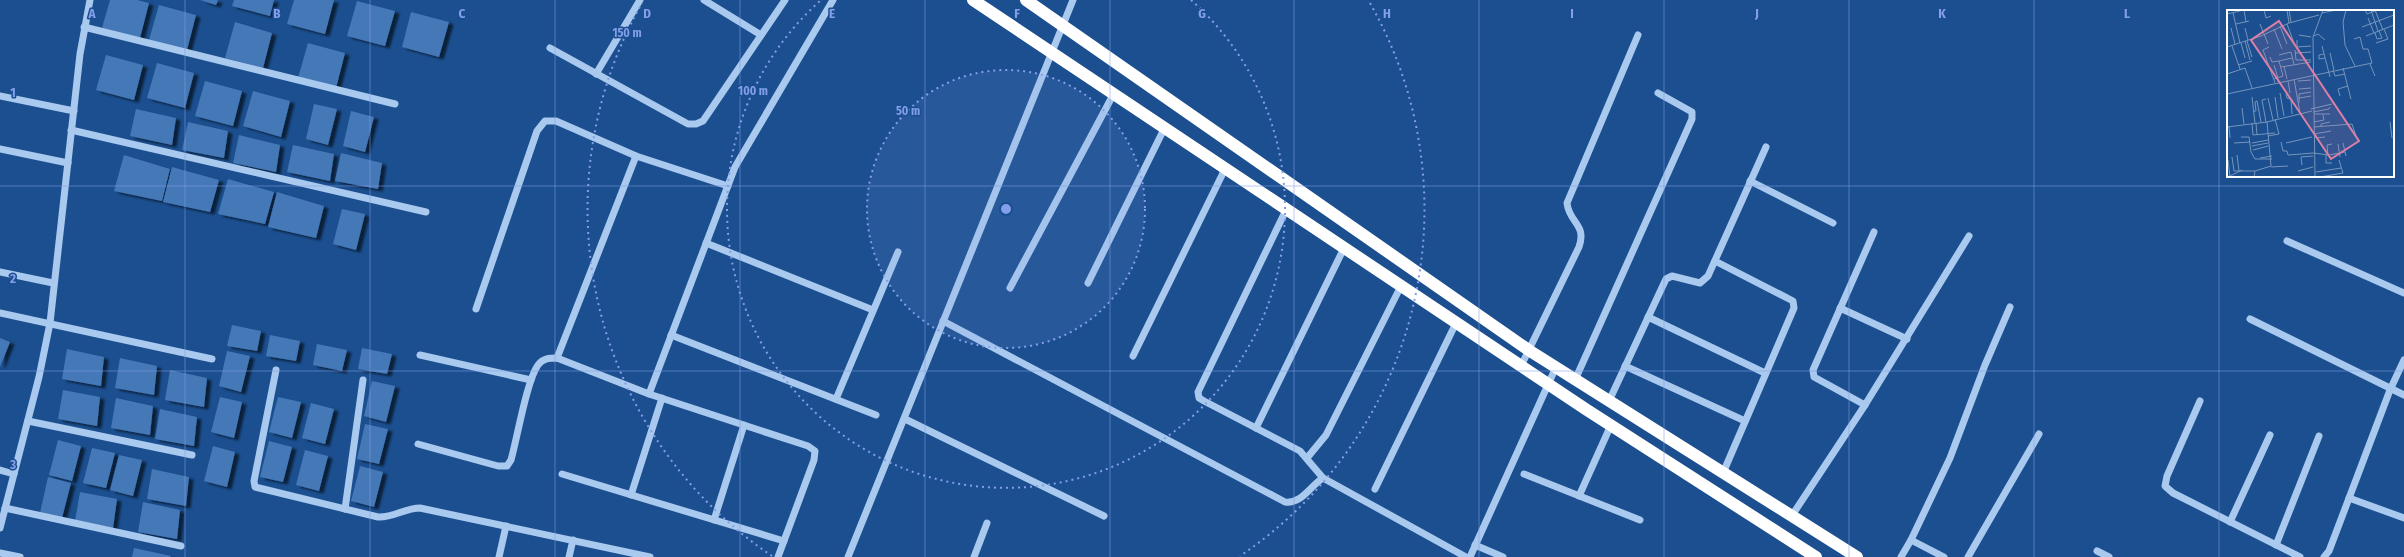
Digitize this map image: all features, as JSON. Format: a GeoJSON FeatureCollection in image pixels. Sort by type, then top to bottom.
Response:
{"type":"FeatureCollection","features":[{"type":"Feature","properties":{"kind":"highway"},"geometry":{"type":"LineString","coordinates":[[973,0],[1051,54],[1521,366],[1816,557]]}},
{"type":"Feature","properties":{"kind":"highway"},"geometry":{"type":"LineString","coordinates":[[1026,0],[1530,351],[1791,517],[1857,557]]}},
{"type":"Feature","properties":{"kind":"street"},"geometry":{"type":"LineString","coordinates":[[0,528],[28,421],[50,323],[53,283],[71,130],[84,27],[90,0]]}},
{"type":"Feature","properties":{"kind":"street"},"geometry":{"type":"LineString","coordinates":[[596,74],[640,0]]}},
{"type":"Feature","properties":{"kind":"street"},"geometry":{"type":"LineString","coordinates":[[704,0],[761,35]]}},
{"type":"Feature","properties":{"kind":"street"},"geometry":{"type":"LineString","coordinates":[[550,48],[688,124],[696,124],[702,121],[785,0]]}},
{"type":"Feature","properties":{"kind":"street"},"geometry":{"type":"LineString","coordinates":[[649,394],[735,167],[833,0]]}},
{"type":"Feature","properties":{"kind":"street"},"geometry":{"type":"LineString","coordinates":[[848,557],[1074,0]]}},
{"type":"Feature","properties":{"kind":"street"},"geometry":{"type":"LineString","coordinates":[[84,27],[395,104]]}},
{"type":"Feature","properties":{"kind":"street"},"geometry":{"type":"LineString","coordinates":[[1521,366],[1530,351],[1583,237],[1581,228],[1568,212],[1567,203],[1638,35]]}},
{"type":"Feature","properties":{"kind":"street"},"geometry":{"type":"LineString","coordinates":[[1576,380],[1692,119],[1692,112],[1658,93]]}},
{"type":"Feature","properties":{"kind":"street"},"geometry":{"type":"LineString","coordinates":[[1010,288],[1113,95]]}},
{"type":"Feature","properties":{"kind":"street"},"geometry":{"type":"LineString","coordinates":[[0,96],[74,111]]}},
{"type":"Feature","properties":{"kind":"street"},"geometry":{"type":"LineString","coordinates":[[476,309],[537,131],[545,121],[556,122],[636,156],[728,186]]}},
{"type":"Feature","properties":{"kind":"street"},"geometry":{"type":"LineString","coordinates":[[1088,283],[1164,129]]}},
{"type":"Feature","properties":{"kind":"street"},"geometry":{"type":"LineString","coordinates":[[71,130],[426,212]]}},
{"type":"Feature","properties":{"kind":"street"},"geometry":{"type":"LineString","coordinates":[[1609,401],[1666,279],[1672,276],[1700,283],[1708,276],[1766,147]]}},
{"type":"Feature","properties":{"kind":"street"},"geometry":{"type":"LineString","coordinates":[[0,149],[68,163]]}},
{"type":"Feature","properties":{"kind":"street"},"geometry":{"type":"LineString","coordinates":[[557,358],[636,156]]}},
{"type":"Feature","properties":{"kind":"street"},"geometry":{"type":"LineString","coordinates":[[1133,356],[1225,169]]}},
{"type":"Feature","properties":{"kind":"street"},"geometry":{"type":"LineString","coordinates":[[1750,181],[1833,223]]}},
{"type":"Feature","properties":{"kind":"street"},"geometry":{"type":"LineString","coordinates":[[1286,210],[1198,392],[1199,398],[1300,451],[1323,478],[1466,557]]}},
{"type":"Feature","properties":{"kind":"street"},"geometry":{"type":"LineString","coordinates":[[1865,406],[1814,377],[1812,370],[1874,232]]}},
{"type":"Feature","properties":{"kind":"street"},"geometry":{"type":"LineString","coordinates":[[1791,517],[1908,339],[1969,236]]}},
{"type":"Feature","properties":{"kind":"street"},"geometry":{"type":"LineString","coordinates":[[2287,241],[2404,293]]}},
{"type":"Feature","properties":{"kind":"street"},"geometry":{"type":"LineString","coordinates":[[706,243],[873,310]]}},
{"type":"Feature","properties":{"kind":"street"},"geometry":{"type":"LineString","coordinates":[[1256,428],[1344,248]]}},
{"type":"Feature","properties":{"kind":"street"},"geometry":{"type":"LineString","coordinates":[[836,400],[898,252]]}},
{"type":"Feature","properties":{"kind":"street"},"geometry":{"type":"LineString","coordinates":[[1715,261],[1793,301],[1794,308],[1723,473]]}},
{"type":"Feature","properties":{"kind":"street"},"geometry":{"type":"LineString","coordinates":[[0,272],[53,283]]}},
{"type":"Feature","properties":{"kind":"street"},"geometry":{"type":"LineString","coordinates":[[1307,458],[1326,435],[1400,286]]}},
{"type":"Feature","properties":{"kind":"street"},"geometry":{"type":"LineString","coordinates":[[1901,557],[1911,540],[1954,448],[1985,365],[2010,307]]}},
{"type":"Feature","properties":{"kind":"street"},"geometry":{"type":"LineString","coordinates":[[1840,308],[1908,339]]}},
{"type":"Feature","properties":{"kind":"street"},"geometry":{"type":"LineString","coordinates":[[0,313],[212,359]]}},
{"type":"Feature","properties":{"kind":"street"},"geometry":{"type":"LineString","coordinates":[[1648,317],[1765,374]]}},
{"type":"Feature","properties":{"kind":"street"},"geometry":{"type":"LineString","coordinates":[[2250,319],[2390,390],[2404,395]]}},
{"type":"Feature","properties":{"kind":"street"},"geometry":{"type":"LineString","coordinates":[[943,321],[1284,502],[1292,503],[1299,500],[1323,478]]}},
{"type":"Feature","properties":{"kind":"street"},"geometry":{"type":"LineString","coordinates":[[1374,489],[1456,323]]}},
{"type":"Feature","properties":{"kind":"street"},"geometry":{"type":"LineString","coordinates":[[671,335],[876,415]]}},
{"type":"Feature","properties":{"kind":"street"},"geometry":{"type":"LineString","coordinates":[[420,355],[531,380]]}},
{"type":"Feature","properties":{"kind":"street"},"geometry":{"type":"LineString","coordinates":[[418,444],[498,466],[507,466],[511,460],[531,380],[538,365],[546,358],[557,358],[649,394],[808,446],[815,451],[814,460],[778,557]]}},
{"type":"Feature","properties":{"kind":"street"},"geometry":{"type":"LineString","coordinates":[[2324,557],[2329,551],[2390,390],[2404,360]]}},
{"type":"Feature","properties":{"kind":"street"},"geometry":{"type":"LineString","coordinates":[[1625,366],[1745,421]]}},
{"type":"Feature","properties":{"kind":"street"},"geometry":{"type":"LineString","coordinates":[[1470,557],[1547,383],[1556,367]]}},
{"type":"Feature","properties":{"kind":"street"},"geometry":{"type":"LineString","coordinates":[[276,370],[254,481],[255,487],[386,518],[414,508],[420,508],[650,557]]}},
{"type":"Feature","properties":{"kind":"street"},"geometry":{"type":"LineString","coordinates":[[345,509],[363,380]]}},
{"type":"Feature","properties":{"kind":"street"},"geometry":{"type":"LineString","coordinates":[[631,496],[662,398]]}},
{"type":"Feature","properties":{"kind":"street"},"geometry":{"type":"LineString","coordinates":[[2200,401],[2164,486],[2173,493],[2300,557]]}},
{"type":"Feature","properties":{"kind":"street"},"geometry":{"type":"LineString","coordinates":[[905,419],[1104,516]]}},
{"type":"Feature","properties":{"kind":"street"},"geometry":{"type":"LineString","coordinates":[[28,421],[192,455]]}},
{"type":"Feature","properties":{"kind":"street"},"geometry":{"type":"LineString","coordinates":[[714,520],[744,425]]}},
{"type":"Feature","properties":{"kind":"street"},"geometry":{"type":"LineString","coordinates":[[1579,496],[1611,425]]}},
{"type":"Feature","properties":{"kind":"street"},"geometry":{"type":"LineString","coordinates":[[1968,557],[2039,434]]}},
{"type":"Feature","properties":{"kind":"street"},"geometry":{"type":"LineString","coordinates":[[2230,522],[2270,435]]}},
{"type":"Feature","properties":{"kind":"street"},"geometry":{"type":"LineString","coordinates":[[2276,545],[2319,436]]}},
{"type":"Feature","properties":{"kind":"street"},"geometry":{"type":"LineString","coordinates":[[0,470],[14,474]]}},
{"type":"Feature","properties":{"kind":"street"},"geometry":{"type":"LineString","coordinates":[[562,474],[784,541]]}},
{"type":"Feature","properties":{"kind":"street"},"geometry":{"type":"LineString","coordinates":[[1524,474],[1640,520]]}},
{"type":"Feature","properties":{"kind":"street"},"geometry":{"type":"LineString","coordinates":[[2349,498],[2404,518]]}},
{"type":"Feature","properties":{"kind":"street"},"geometry":{"type":"LineString","coordinates":[[5,508],[181,546]]}},
{"type":"Feature","properties":{"kind":"street"},"geometry":{"type":"LineString","coordinates":[[974,557],[987,524]]}},
{"type":"Feature","properties":{"kind":"street"},"geometry":{"type":"LineString","coordinates":[[500,557],[506,526]]}},
{"type":"Feature","properties":{"kind":"street"},"geometry":{"type":"LineString","coordinates":[[569,557],[573,540]]}},
{"type":"Feature","properties":{"kind":"street"},"geometry":{"type":"LineString","coordinates":[[1911,540],[1944,557]]}},
{"type":"Feature","properties":{"kind":"street"},"geometry":{"type":"LineString","coordinates":[[1475,545],[1503,557]]}},
{"type":"Feature","properties":{"kind":"street"},"geometry":{"type":"LineString","coordinates":[[2097,551],[2109,557]]}},
{"type":"Feature","properties":{"kind":"street"},"geometry":{"type":"LineString","coordinates":[[0,552],[20,557]]}},
{"type":"Feature","properties":{"kind":"building"},"geometry":{"type":"Polygon","coordinates":[[[110,0],[137,0],[149,3],[140,38],[102,28],[110,0]]]}},
{"type":"Feature","properties":{"kind":"building"},"geometry":{"type":"Polygon","coordinates":[[[200,0],[218,0],[216,5],[200,0]]]}},
{"type":"Feature","properties":{"kind":"building"},"geometry":{"type":"Polygon","coordinates":[[[234,0],[274,0],[270,16],[232,6],[234,0]]]}},
{"type":"Feature","properties":{"kind":"building"},"geometry":{"type":"Polygon","coordinates":[[[294,0],[334,0],[325,34],[287,24],[294,0]]]}},
{"type":"Feature","properties":{"kind":"building"},"geometry":{"type":"Polygon","coordinates":[[[357,1],[395,11],[385,46],[347,36],[357,1]]]}},
{"type":"Feature","properties":{"kind":"building"},"geometry":{"type":"Polygon","coordinates":[[[159,5],[196,15],[187,50],[149,40],[159,5]]]}},
{"type":"Feature","properties":{"kind":"building"},"geometry":{"type":"Polygon","coordinates":[[[411,12],[449,22],[439,57],[402,47],[411,12]]]}},
{"type":"Feature","properties":{"kind":"building"},"geometry":{"type":"Polygon","coordinates":[[[235,22],[272,33],[263,68],[225,58],[235,22]]]}},
{"type":"Feature","properties":{"kind":"building"},"geometry":{"type":"Polygon","coordinates":[[[308,43],[345,53],[336,88],[298,78],[308,43]]]}},
{"type":"Feature","properties":{"kind":"building"},"geometry":{"type":"Polygon","coordinates":[[[106,55],[143,65],[134,100],[96,90],[106,55]]]}},
{"type":"Feature","properties":{"kind":"building"},"geometry":{"type":"Polygon","coordinates":[[[157,63],[194,73],[185,108],[147,98],[157,63]]]}},
{"type":"Feature","properties":{"kind":"building"},"geometry":{"type":"Polygon","coordinates":[[[205,81],[242,91],[233,126],[195,116],[205,81]]]}},
{"type":"Feature","properties":{"kind":"building"},"geometry":{"type":"Polygon","coordinates":[[[253,91],[290,101],[281,137],[243,126],[253,91]]]}},
{"type":"Feature","properties":{"kind":"building"},"geometry":{"type":"Polygon","coordinates":[[[314,104],[337,109],[328,145],[306,139],[314,104]]]}},
{"type":"Feature","properties":{"kind":"building"},"geometry":{"type":"Polygon","coordinates":[[[136,109],[176,118],[172,145],[130,136],[136,109]]]}},
{"type":"Feature","properties":{"kind":"building"},"geometry":{"type":"Polygon","coordinates":[[[351,111],[374,117],[365,152],[343,146],[351,111]]]}},
{"type":"Feature","properties":{"kind":"building"},"geometry":{"type":"Polygon","coordinates":[[[188,122],[228,131],[224,158],[182,150],[188,122]]]}},
{"type":"Feature","properties":{"kind":"building"},"geometry":{"type":"Polygon","coordinates":[[[239,135],[280,145],[276,172],[233,163],[239,135]]]}},
{"type":"Feature","properties":{"kind":"building"},"geometry":{"type":"Polygon","coordinates":[[[293,145],[334,154],[330,181],[287,172],[293,145]]]}},
{"type":"Feature","properties":{"kind":"building"},"geometry":{"type":"Polygon","coordinates":[[[341,153],[382,163],[378,189],[335,181],[341,153]]]}},
{"type":"Feature","properties":{"kind":"building"},"geometry":{"type":"Polygon","coordinates":[[[124,155],[170,169],[162,201],[114,191],[124,155]]]}},
{"type":"Feature","properties":{"kind":"building"},"geometry":{"type":"Polygon","coordinates":[[[172,167],[219,180],[210,212],[163,202],[172,167]]]}},
{"type":"Feature","properties":{"kind":"building"},"geometry":{"type":"Polygon","coordinates":[[[228,179],[274,192],[265,224],[218,214],[228,179]]]}},
{"type":"Feature","properties":{"kind":"building"},"geometry":{"type":"Polygon","coordinates":[[[277,192],[324,206],[316,238],[268,227],[277,192]]]}},
{"type":"Feature","properties":{"kind":"building"},"geometry":{"type":"Polygon","coordinates":[[[342,209],[365,214],[356,250],[333,244],[342,209]]]}},
{"type":"Feature","properties":{"kind":"building"},"geometry":{"type":"Polygon","coordinates":[[[232,325],[261,331],[257,351],[227,346],[232,325]]]}},
{"type":"Feature","properties":{"kind":"building"},"geometry":{"type":"Polygon","coordinates":[[[270,335],[300,341],[296,361],[266,356],[270,335]]]}},
{"type":"Feature","properties":{"kind":"building"},"geometry":{"type":"Polygon","coordinates":[[[0,338],[10,342],[0,367],[0,338]]]}},
{"type":"Feature","properties":{"kind":"building"},"geometry":{"type":"Polygon","coordinates":[[[317,344],[347,350],[342,371],[313,365],[317,344]]]}},
{"type":"Feature","properties":{"kind":"building"},"geometry":{"type":"Polygon","coordinates":[[[362,348],[392,354],[387,374],[358,369],[362,348]]]}},
{"type":"Feature","properties":{"kind":"building"},"geometry":{"type":"Polygon","coordinates":[[[67,349],[104,357],[101,386],[62,379],[67,349]]]}},
{"type":"Feature","properties":{"kind":"building"},"geometry":{"type":"Polygon","coordinates":[[[227,351],[250,356],[241,392],[219,386],[227,351]]]}},
{"type":"Feature","properties":{"kind":"building"},"geometry":{"type":"Polygon","coordinates":[[[120,358],[157,366],[154,395],[115,388],[120,358]]]}},
{"type":"Feature","properties":{"kind":"building"},"geometry":{"type":"Polygon","coordinates":[[[170,370],[207,378],[204,407],[165,400],[170,370]]]}},
{"type":"Feature","properties":{"kind":"building"},"geometry":{"type":"Polygon","coordinates":[[[372,381],[395,386],[386,422],[364,416],[372,381]]]}},
{"type":"Feature","properties":{"kind":"building"},"geometry":{"type":"Polygon","coordinates":[[[63,390],[100,397],[97,426],[58,419],[63,390]]]}},
{"type":"Feature","properties":{"kind":"building"},"geometry":{"type":"Polygon","coordinates":[[[220,397],[242,402],[234,438],[211,432],[220,397]]]}},
{"type":"Feature","properties":{"kind":"building"},"geometry":{"type":"Polygon","coordinates":[[[278,397],[301,402],[292,438],[269,432],[278,397]]]}},
{"type":"Feature","properties":{"kind":"building"},"geometry":{"type":"Polygon","coordinates":[[[116,398],[153,406],[150,435],[111,428],[116,398]]]}},
{"type":"Feature","properties":{"kind":"building"},"geometry":{"type":"Polygon","coordinates":[[[311,403],[334,409],[325,444],[302,438],[311,403]]]}},
{"type":"Feature","properties":{"kind":"building"},"geometry":{"type":"Polygon","coordinates":[[[160,409],[197,417],[194,446],[155,439],[160,409]]]}},
{"type":"Feature","properties":{"kind":"building"},"geometry":{"type":"Polygon","coordinates":[[[365,424],[388,429],[379,464],[357,459],[365,424]]]}},
{"type":"Feature","properties":{"kind":"building"},"geometry":{"type":"Polygon","coordinates":[[[58,440],[81,446],[72,481],[49,475],[58,440]]]}},
{"type":"Feature","properties":{"kind":"building"},"geometry":{"type":"Polygon","coordinates":[[[269,441],[292,447],[283,482],[260,477],[269,441]]]}},
{"type":"Feature","properties":{"kind":"building"},"geometry":{"type":"Polygon","coordinates":[[[213,446],[235,452],[227,487],[204,481],[213,446]]]}},
{"type":"Feature","properties":{"kind":"building"},"geometry":{"type":"Polygon","coordinates":[[[92,448],[115,453],[106,488],[83,483],[92,448]]]}},
{"type":"Feature","properties":{"kind":"building"},"geometry":{"type":"Polygon","coordinates":[[[305,450],[328,456],[319,491],[296,485],[305,450]]]}},
{"type":"Feature","properties":{"kind":"building"},"geometry":{"type":"Polygon","coordinates":[[[119,455],[142,460],[133,496],[110,490],[119,455]]]}},
{"type":"Feature","properties":{"kind":"building"},"geometry":{"type":"Polygon","coordinates":[[[360,466],[383,472],[374,507],[351,501],[360,466]]]}},
{"type":"Feature","properties":{"kind":"building"},"geometry":{"type":"Polygon","coordinates":[[[152,469],[189,477],[186,506],[147,499],[152,469]]]}},
{"type":"Feature","properties":{"kind":"building"},"geometry":{"type":"Polygon","coordinates":[[[48,477],[71,483],[62,518],[40,513],[48,477]]]}},
{"type":"Feature","properties":{"kind":"building"},"geometry":{"type":"Polygon","coordinates":[[[80,492],[117,499],[113,528],[75,521],[80,492]]]}},
{"type":"Feature","properties":{"kind":"building"},"geometry":{"type":"Polygon","coordinates":[[[143,502],[180,510],[177,539],[138,532],[143,502]]]}},
{"type":"Feature","properties":{"kind":"building"},"geometry":{"type":"Polygon","coordinates":[[[134,548],[171,556],[132,557],[134,548]]]}}]}
